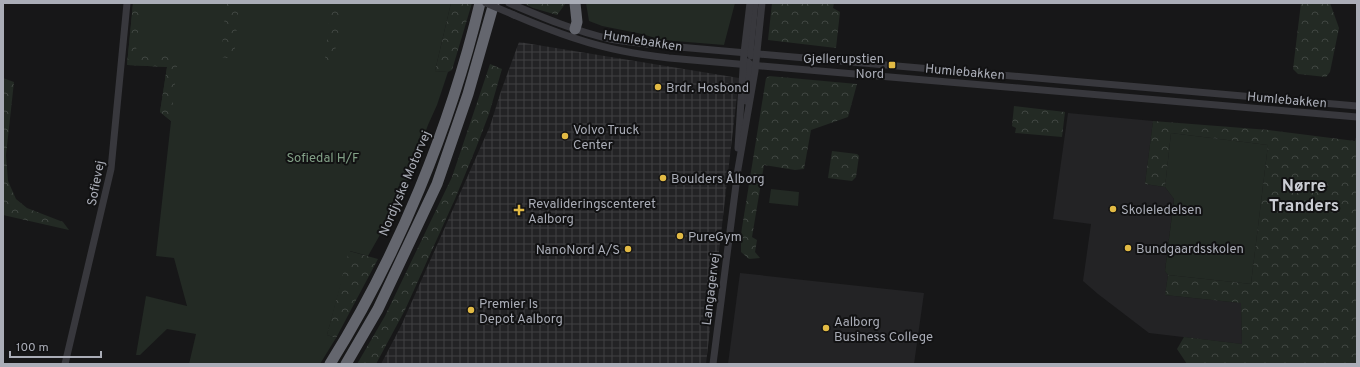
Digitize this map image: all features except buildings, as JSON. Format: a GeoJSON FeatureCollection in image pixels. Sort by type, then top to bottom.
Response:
{"type":"FeatureCollection","features":[{"type":"Feature","properties":{"kind":"highway","name":"Nordjyske Motorvej"},"geometry":{"type":"LineString","coordinates":[[330,364],[346,338],[382,270],[424,178],[456,87],[480,3]]}},
{"type":"Feature","properties":{"kind":"highway"},"geometry":{"type":"LineString","coordinates":[[346,364],[378,309],[436,184],[468,94],[494,3]]}},
{"type":"Feature","properties":{"kind":"highway"},"geometry":{"type":"LineString","coordinates":[[573,33],[577,22],[575,3]]}},
{"type":"Feature","properties":{"kind":"street","name":"Sofievej"},"geometry":{"type":"LineString","coordinates":[[66,364],[111,169],[127,3]]}},
{"type":"Feature","properties":{"kind":"street","name":"Humlebakken"},"geometry":{"type":"LineString","coordinates":[[486,3],[514,15],[573,33],[623,51],[669,58],[1354,117]]}},
{"type":"Feature","properties":{"kind":"street","name":"Langagervej"},"geometry":{"type":"LineString","coordinates":[[713,364],[738,169],[746,123],[745,108],[750,64],[750,3]]}},
{"type":"Feature","properties":{"kind":"street","name":"Langagervej"},"geometry":{"type":"LineString","coordinates":[[750,53],[755,3]]}},
{"type":"Feature","properties":{"kind":"street","name":"Langagervej"},"geometry":{"type":"LineString","coordinates":[[750,53],[762,3]]}},
{"type":"Feature","properties":{"kind":"street","name":"Humlebakken"},"geometry":{"type":"LineString","coordinates":[[512,4],[573,33],[648,44],[1357,106]]}},
{"type":"Feature","properties":{"kind":"street"},"geometry":{"type":"LineString","coordinates":[[750,53],[750,64]]}},
{"type":"Feature","properties":{"kind":"street","name":"Langagervej"},"geometry":{"type":"LineString","coordinates":[[738,169],[738,131],[750,64]]}},
{"type":"Feature","properties":{"kind":"shaded area"},"geometry":{"type":"Polygon","coordinates":[[[519,42],[739,78],[706,364],[381,364],[401,326],[490,126],[519,42]]]}},
{"type":"Feature","properties":{"kind":"shaded area","name":"Bundgaardsskolen"},"geometry":{"type":"Polygon","coordinates":[[[1068,113],[1153,121],[1145,184],[1165,187],[1174,199],[1165,271],[1168,275],[1165,295],[1241,303],[1242,344],[1149,333],[1083,281],[1091,224],[1053,219],[1068,113]]]}},
{"type":"Feature","properties":{"kind":"shaded area","name":"Aalborg Business College"},"geometry":{"type":"Polygon","coordinates":[[[740,273],[924,293],[914,364],[728,364],[740,273]]]}},
{"type":"Feature","properties":{"kind":"green space","name":"Sofiedal H/F"},"geometry":{"type":"Polygon","coordinates":[[[133,3],[451,3],[435,71],[448,72],[437,105],[428,125],[402,196],[368,256],[350,251],[327,335],[336,338],[320,364],[189,364],[196,334],[167,329],[140,355],[136,355],[146,296],[187,306],[174,258],[156,256],[171,121],[160,112],[167,67],[127,65],[133,3]]]}},
{"type":"Feature","properties":{"kind":"green space"},"geometry":{"type":"Polygon","coordinates":[[[133,3],[141,3],[136,51],[178,56],[171,121],[160,112],[167,67],[127,65],[133,3]]]}},
{"type":"Feature","properties":{"kind":"green space"},"geometry":{"type":"Polygon","coordinates":[[[226,3],[239,3],[234,59],[221,57],[226,3]]]}},
{"type":"Feature","properties":{"kind":"green space"},"geometry":{"type":"Polygon","coordinates":[[[331,3],[341,3],[338,39],[333,58],[324,69],[331,3]]]}},
{"type":"Feature","properties":{"kind":"green space"},"geometry":{"type":"Polygon","coordinates":[[[451,3],[472,3],[452,70],[448,72],[435,71],[451,3]]]}},
{"type":"Feature","properties":{"kind":"green space"},"geometry":{"type":"Polygon","coordinates":[[[523,3],[566,3],[557,15],[533,8],[523,3]]]}},
{"type":"Feature","properties":{"kind":"green space"},"geometry":{"type":"Polygon","coordinates":[[[586,3],[735,3],[724,45],[662,40],[642,34],[602,26],[589,21],[586,3]]]}},
{"type":"Feature","properties":{"kind":"green space"},"geometry":{"type":"Polygon","coordinates":[[[772,3],[834,3],[833,8],[840,12],[836,48],[768,40],[772,3]]]}},
{"type":"Feature","properties":{"kind":"green space"},"geometry":{"type":"Polygon","coordinates":[[[1301,3],[1330,3],[1339,28],[1330,72],[1326,77],[1298,74],[1293,69],[1301,3]]]}},
{"type":"Feature","properties":{"kind":"green space"},"geometry":{"type":"Polygon","coordinates":[[[490,64],[502,69],[489,114],[455,199],[405,310],[376,364],[357,364],[385,316],[452,177],[490,64]]]}},
{"type":"Feature","properties":{"kind":"green space"},"geometry":{"type":"Polygon","coordinates":[[[769,76],[857,84],[848,117],[811,130],[804,169],[795,170],[764,165],[752,237],[757,240],[755,252],[760,258],[749,259],[741,252],[741,234],[766,78],[769,76]]]}},
{"type":"Feature","properties":{"kind":"green space"},"geometry":{"type":"Polygon","coordinates":[[[3,78],[14,82],[6,155],[8,181],[16,199],[27,208],[63,222],[69,230],[3,215],[3,78]]]}},
{"type":"Feature","properties":{"kind":"green space"},"geometry":{"type":"Polygon","coordinates":[[[1014,106],[1065,112],[1062,137],[1015,133],[1016,128],[1012,126],[1014,106]]]}},
{"type":"Feature","properties":{"kind":"green space"},"geometry":{"type":"Polygon","coordinates":[[[1153,121],[1269,130],[1355,141],[1357,135],[1357,364],[1187,364],[1177,349],[1184,337],[1242,344],[1241,303],[1165,295],[1168,275],[1251,284],[1268,145],[1171,133],[1165,187],[1145,184],[1153,121]]]}},
{"type":"Feature","properties":{"kind":"green space"},"geometry":{"type":"Polygon","coordinates":[[[1171,133],[1268,145],[1251,284],[1168,275],[1165,271],[1174,199],[1165,187],[1171,133]]]}},
{"type":"Feature","properties":{"kind":"green space"},"geometry":{"type":"Polygon","coordinates":[[[832,151],[857,154],[859,156],[856,177],[852,181],[828,178],[832,151]]]}},
{"type":"Feature","properties":{"kind":"green space"},"geometry":{"type":"Polygon","coordinates":[[[771,189],[799,192],[798,206],[769,203],[771,189]]]}},
{"type":"Feature","properties":{"kind":"green space"},"geometry":{"type":"Polygon","coordinates":[[[349,251],[378,259],[336,338],[327,335],[349,251]]]}},
{"type":"Feature","properties":{"kind":"place","name":"Gjellerupstien Nord"},"geometry":{"type":"Point","coordinates":[892,65]}},
{"type":"Feature","properties":{"kind":"place","name":"Brdr. Hosbond"},"geometry":{"type":"Point","coordinates":[658,87]}},
{"type":"Feature","properties":{"kind":"place","name":"Volvo Truck Center"},"geometry":{"type":"Point","coordinates":[565,136]}},
{"type":"Feature","properties":{"kind":"place","name":"Boulders Ålborg"},"geometry":{"type":"Point","coordinates":[663,178]}},
{"type":"Feature","properties":{"kind":"place","name":"Skoleledelsen"},"geometry":{"type":"Point","coordinates":[1113,209]}},
{"type":"Feature","properties":{"kind":"place","name":"Revalideringscenteret Aalborg"},"geometry":{"type":"Point","coordinates":[519,210]}},
{"type":"Feature","properties":{"kind":"place","name":"PureGym"},"geometry":{"type":"Point","coordinates":[680,236]}},
{"type":"Feature","properties":{"kind":"place","name":"Bundgaardsskolen"},"geometry":{"type":"Point","coordinates":[1128,248]}},
{"type":"Feature","properties":{"kind":"place","name":"NanoNord A/S"},"geometry":{"type":"Point","coordinates":[628,249]}},
{"type":"Feature","properties":{"kind":"place","name":"Premier Is Depot Aalborg"},"geometry":{"type":"Point","coordinates":[471,310]}},
{"type":"Feature","properties":{"kind":"place","name":"Aalborg Business College"},"geometry":{"type":"Point","coordinates":[826,328]}},
{"type":"Feature","properties":{"kind":"district","name":"Nørre Tranders"},"geometry":{"type":"Point","coordinates":[1304,195]}}]}
